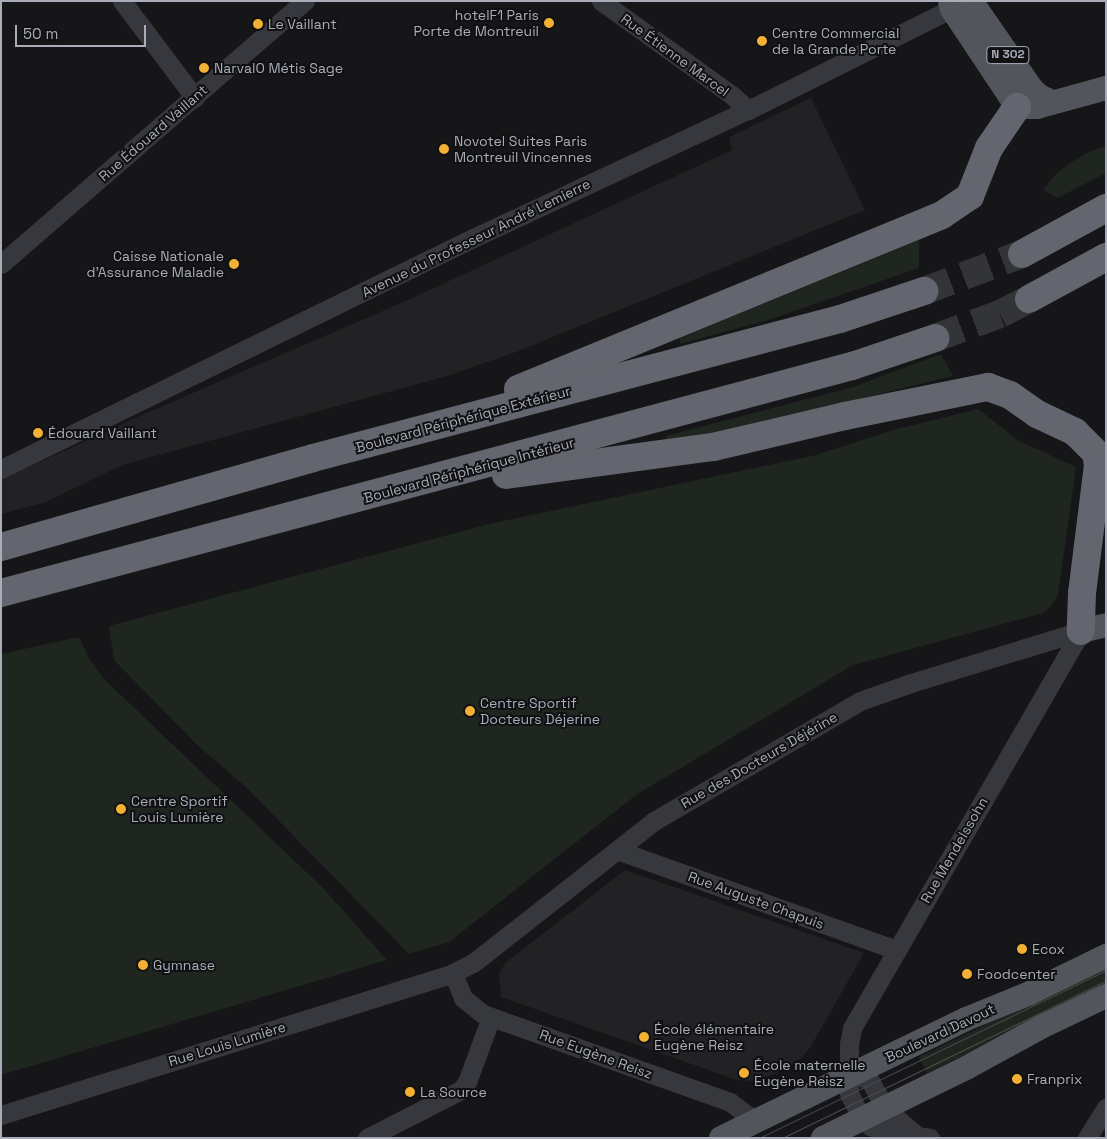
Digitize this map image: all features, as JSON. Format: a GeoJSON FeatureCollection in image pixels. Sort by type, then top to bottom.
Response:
{"type":"FeatureCollection","features":[{"type":"Feature","properties":{"kind":"highway"},"geometry":{"type":"LineString","coordinates":[[313,458],[540,381],[942,215],[970,196],[989,148],[1017,107]]}},
{"type":"Feature","properties":{"kind":"highway"},"geometry":{"type":"LineString","coordinates":[[1022,254],[1106,208]]}},
{"type":"Feature","properties":{"kind":"highway"},"geometry":{"type":"LineString","coordinates":[[1028,300],[1106,257]]}},
{"type":"Feature","properties":{"kind":"highway","name":"Boulevard Périphérique Extérieur"},"geometry":{"type":"LineString","coordinates":[[1,547],[313,458],[840,319],[924,291]]}},
{"type":"Feature","properties":{"kind":"highway","name":"Boulevard Périphérique Intérieur"},"geometry":{"type":"LineString","coordinates":[[1,593],[852,366],[935,338]]}},
{"type":"Feature","properties":{"kind":"highway"},"geometry":{"type":"LineString","coordinates":[[400,488],[713,448],[845,416],[988,387],[1010,395],[1036,414],[1075,432],[1096,453],[1098,466],[1082,593],[1093,628]]}},
{"type":"Feature","properties":{"kind":"main road","name":"N 302"},"geometry":{"type":"LineString","coordinates":[[960,3],[1032,89],[1039,96],[1052,102]]}},
{"type":"Feature","properties":{"kind":"main road","name":"N 302"},"geometry":{"type":"LineString","coordinates":[[960,3],[1017,107]]}},
{"type":"Feature","properties":{"kind":"main road"},"geometry":{"type":"LineString","coordinates":[[1017,107],[1037,107],[1106,88]]}},
{"type":"Feature","properties":{"kind":"main road","name":"Boulevard Davout"},"geometry":{"type":"LineString","coordinates":[[721,1138],[966,1019],[1030,993],[1106,956]]}},
{"type":"Feature","properties":{"kind":"main road"},"geometry":{"type":"LineString","coordinates":[[823,1138],[968,1068],[1041,1027],[1106,996]]}},
{"type":"Feature","properties":{"kind":"street"},"geometry":{"type":"LineString","coordinates":[[122,1],[195,98]]}},
{"type":"Feature","properties":{"kind":"street","name":"Rue Édouard Vaillant"},"geometry":{"type":"LineString","coordinates":[[1,264],[305,1]]}},
{"type":"Feature","properties":{"kind":"street","name":"Rue Étienne Marcel"},"geometry":{"type":"LineString","coordinates":[[602,1],[733,96],[748,110]]}},
{"type":"Feature","properties":{"kind":"street","name":"Avenue du Professeur André Lemierre"},"geometry":{"type":"LineString","coordinates":[[1,468],[467,241],[748,110],[960,3]]}},
{"type":"Feature","properties":{"kind":"street","name":"Rue des Docteurs Déjérine"},"geometry":{"type":"LineString","coordinates":[[453,973],[473,963],[654,821],[860,701],[911,683],[1093,628]]}},
{"type":"Feature","properties":{"kind":"street","name":"Rue Mendelssohn"},"geometry":{"type":"LineString","coordinates":[[862,1119],[849,1094],[849,1044],[852,1028],[896,950],[1093,628]]}},
{"type":"Feature","properties":{"kind":"street","name":"Rue Auguste Chapuis"},"geometry":{"type":"LineString","coordinates":[[616,850],[896,950]]}},
{"type":"Feature","properties":{"kind":"street","name":"Rue Eugène Reisz"},"geometry":{"type":"LineString","coordinates":[[453,973],[463,998],[475,1009],[491,1018],[730,1102],[755,1121]]}},
{"type":"Feature","properties":{"kind":"street","name":"Rue Louis Lumière"},"geometry":{"type":"LineString","coordinates":[[1,1115],[453,973]]}},
{"type":"Feature","properties":{"kind":"street"},"geometry":{"type":"LineString","coordinates":[[367,1138],[461,1090],[467,1082],[491,1018]]}},
{"type":"Feature","properties":{"kind":"street"},"geometry":{"type":"LineString","coordinates":[[849,1075],[869,1079],[885,1108],[924,1137]]}},
{"type":"Feature","properties":{"kind":"street"},"geometry":{"type":"LineString","coordinates":[[1087,1138],[1106,1106]]}},
{"type":"Feature","properties":{"kind":"street"},"geometry":{"type":"LineString","coordinates":[[862,1119],[870,1126],[884,1131],[924,1137]]}},
{"type":"Feature","properties":{"kind":"shaded area"},"geometry":{"type":"Polygon","coordinates":[[[811,98],[865,210],[516,352],[447,376],[122,465],[46,502],[1,514],[1,480],[142,415],[408,300],[732,150],[729,137],[811,98]]]}},
{"type":"Feature","properties":{"kind":"shaded area"},"geometry":{"type":"Polygon","coordinates":[[[1106,146],[1106,173],[1058,198],[1043,190],[1056,174],[1070,163],[1089,152],[1106,146]]]}},
{"type":"Feature","properties":{"kind":"shaded area"},"geometry":{"type":"Polygon","coordinates":[[[919,240],[919,268],[768,320],[680,344],[680,338],[919,240]]]}},
{"type":"Feature","properties":{"kind":"shaded area"},"geometry":{"type":"Polygon","coordinates":[[[941,354],[953,376],[707,436],[668,441],[666,436],[853,387],[941,354]]]}},
{"type":"Feature","properties":{"kind":"shaded area","name":"Centre Sportif Docteurs Déjerine"},"geometry":{"type":"Polygon","coordinates":[[[978,409],[1019,441],[1076,467],[1058,595],[1050,607],[1043,613],[853,665],[636,795],[449,942],[409,954],[246,787],[196,744],[114,660],[109,626],[489,524],[816,455],[893,430],[978,409]]]}},
{"type":"Feature","properties":{"kind":"shaded area","name":"Centre Sportif Louis Lumière"},"geometry":{"type":"Polygon","coordinates":[[[79,637],[90,660],[104,679],[324,889],[387,960],[1,1075],[1,654],[79,637]]]}},
{"type":"Feature","properties":{"kind":"shaded area"},"geometry":{"type":"Polygon","coordinates":[[[625,870],[864,953],[810,1048],[801,1058],[784,1070],[761,1079],[751,1081],[737,1080],[501,997],[499,974],[505,963],[625,870]]]}},
{"type":"Feature","properties":{"kind":"shaded area"},"geometry":{"type":"Polygon","coordinates":[[[1106,966],[1106,986],[927,1073],[919,1057],[1106,966]]]}},
{"type":"Feature","properties":{"kind":"tunnel"},"geometry":{"type":"LineString","coordinates":[[924,291],[1022,254]]}},
{"type":"Feature","properties":{"kind":"tunnel"},"geometry":{"type":"LineString","coordinates":[[935,338],[1000,314],[1029,299]]}},
{"type":"Feature","properties":{"kind":"tram line"},"geometry":{"type":"LineString","coordinates":[[759,1138],[1106,970]]}},
{"type":"Feature","properties":{"kind":"tram line"},"geometry":{"type":"LineString","coordinates":[[782,1138],[1106,981]]}},
{"type":"Feature","properties":{"kind":"place","name":"hotelF1 Paris Porte de Montreuil"},"geometry":{"type":"Point","coordinates":[549,23]}},
{"type":"Feature","properties":{"kind":"place","name":"Le Vaillant"},"geometry":{"type":"Point","coordinates":[258,24]}},
{"type":"Feature","properties":{"kind":"place","name":"Centre Commercial de la Grande Porte"},"geometry":{"type":"Point","coordinates":[762,41]}},
{"type":"Feature","properties":{"kind":"place","name":"NarvalO Métis Sage"},"geometry":{"type":"Point","coordinates":[204,68]}},
{"type":"Feature","properties":{"kind":"place","name":"Novotel Suites Paris Montreuil Vincennes"},"geometry":{"type":"Point","coordinates":[444,149]}},
{"type":"Feature","properties":{"kind":"place","name":"Caisse Nationale d'Assurance Maladie"},"geometry":{"type":"Point","coordinates":[234,264]}},
{"type":"Feature","properties":{"kind":"place","name":"Édouard Vaillant"},"geometry":{"type":"Point","coordinates":[38,433]}},
{"type":"Feature","properties":{"kind":"place","name":"Centre Sportif Docteurs Déjerine"},"geometry":{"type":"Point","coordinates":[470,711]}},
{"type":"Feature","properties":{"kind":"place","name":"Centre Sportif Louis Lumière"},"geometry":{"type":"Point","coordinates":[121,809]}},
{"type":"Feature","properties":{"kind":"place","name":"Ecox"},"geometry":{"type":"Point","coordinates":[1022,949]}},
{"type":"Feature","properties":{"kind":"place","name":"Gymnase"},"geometry":{"type":"Point","coordinates":[143,965]}},
{"type":"Feature","properties":{"kind":"place","name":"Foodcenter"},"geometry":{"type":"Point","coordinates":[967,974]}},
{"type":"Feature","properties":{"kind":"place","name":"École élémentaire Eugène Reisz"},"geometry":{"type":"Point","coordinates":[644,1037]}},
{"type":"Feature","properties":{"kind":"place","name":"École maternelle Eugène Reisz"},"geometry":{"type":"Point","coordinates":[744,1073]}},
{"type":"Feature","properties":{"kind":"place","name":"Franprix"},"geometry":{"type":"Point","coordinates":[1017,1079]}},
{"type":"Feature","properties":{"kind":"place","name":"La Source"},"geometry":{"type":"Point","coordinates":[410,1092]}}]}
